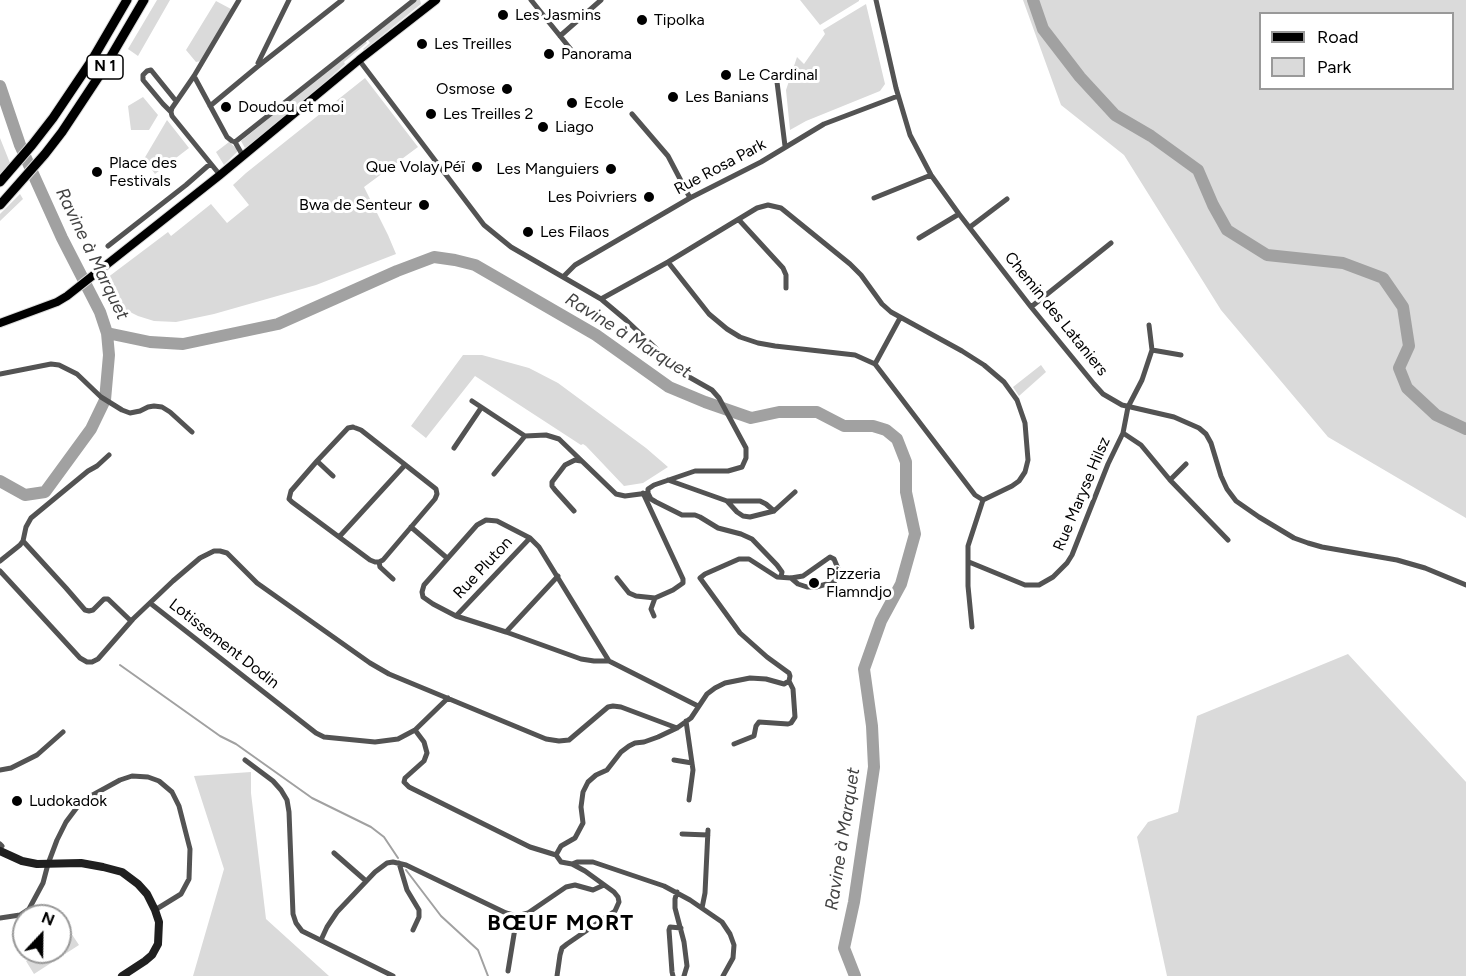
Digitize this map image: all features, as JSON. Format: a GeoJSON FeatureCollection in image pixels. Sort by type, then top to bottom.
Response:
{"type":"FeatureCollection","features":[{"type":"Feature","properties":{"kind":"highway","name":"N 1"},"geometry":{"type":"LineString","coordinates":[[3,179],[53,118],[92,60],[127,0]]}},
{"type":"Feature","properties":{"kind":"highway","name":"N 1"},"geometry":{"type":"LineString","coordinates":[[0,205],[62,132],[103,70],[144,0]]}},
{"type":"Feature","properties":{"kind":"main road"},"geometry":{"type":"LineString","coordinates":[[0,323],[57,302],[67,296],[436,0]]}},
{"type":"Feature","properties":{"kind":"main road"},"geometry":{"type":"LineString","coordinates":[[0,846],[11,855],[29,863],[81,862],[122,872],[138,884],[147,894],[155,910],[159,922],[158,944],[152,955],[122,976]]}},
{"type":"Feature","properties":{"kind":"street"},"geometry":{"type":"LineString","coordinates":[[171,112],[238,0]]}},
{"type":"Feature","properties":{"kind":"street"},"geometry":{"type":"LineString","coordinates":[[257,67],[289,0]]}},
{"type":"Feature","properties":{"kind":"street"},"geometry":{"type":"LineString","coordinates":[[210,106],[342,0]]}},
{"type":"Feature","properties":{"kind":"street"},"geometry":{"type":"LineString","coordinates":[[235,142],[414,0]]}},
{"type":"Feature","properties":{"kind":"street"},"geometry":{"type":"LineString","coordinates":[[531,0],[577,57]]}},
{"type":"Feature","properties":{"kind":"street"},"geometry":{"type":"LineString","coordinates":[[560,36],[601,0]]}},
{"type":"Feature","properties":{"kind":"street","name":"Chemin des Lataniers"},"geometry":{"type":"LineString","coordinates":[[876,0],[898,96],[910,135],[931,175],[1031,307],[1094,384],[1109,398],[1128,407],[1174,417],[1199,428],[1206,434],[1221,476],[1236,501],[1294,538],[1315,545],[1425,568],[1466,585]]}},
{"type":"Feature","properties":{"kind":"street"},"geometry":{"type":"LineString","coordinates":[[270,39],[274,46],[281,48]]}},
{"type":"Feature","properties":{"kind":"street"},"geometry":{"type":"LineString","coordinates":[[359,60],[484,225],[511,247],[601,299],[682,373],[712,390],[719,398],[746,448],[746,458],[742,467],[728,471],[695,471],[651,486],[646,493]]}},
{"type":"Feature","properties":{"kind":"street"},"geometry":{"type":"LineString","coordinates":[[176,101],[151,70],[143,75],[143,80],[220,175]]}},
{"type":"Feature","properties":{"kind":"street"},"geometry":{"type":"LineString","coordinates":[[194,76],[227,137],[235,142],[243,156]]}},
{"type":"Feature","properties":{"kind":"street"},"geometry":{"type":"LineString","coordinates":[[777,82],[785,146]]}},
{"type":"Feature","properties":{"kind":"street","name":"Rue Rosa Park"},"geometry":{"type":"LineString","coordinates":[[563,277],[575,265],[690,198],[761,162],[824,124],[898,96]]}},
{"type":"Feature","properties":{"kind":"street"},"geometry":{"type":"LineString","coordinates":[[633,114],[668,156],[690,198]]}},
{"type":"Feature","properties":{"kind":"street"},"geometry":{"type":"LineString","coordinates":[[108,246],[210,164]]}},
{"type":"Feature","properties":{"kind":"street"},"geometry":{"type":"LineString","coordinates":[[874,198],[931,175]]}},
{"type":"Feature","properties":{"kind":"street"},"geometry":{"type":"LineString","coordinates":[[970,227],[1007,199]]}},
{"type":"Feature","properties":{"kind":"street"},"geometry":{"type":"LineString","coordinates":[[601,299],[757,208],[768,205],[781,208],[850,264],[891,312],[962,351],[984,365],[1004,382],[1017,400],[1025,423],[1028,460],[1019,481],[983,500],[968,546],[968,586],[972,627]]}},
{"type":"Feature","properties":{"kind":"street"},"geometry":{"type":"LineString","coordinates":[[919,238],[959,214]]}},
{"type":"Feature","properties":{"kind":"street"},"geometry":{"type":"LineString","coordinates":[[739,220],[783,268],[786,274],[786,288]]}},
{"type":"Feature","properties":{"kind":"street"},"geometry":{"type":"LineString","coordinates":[[1031,307],[1111,243]]}},
{"type":"Feature","properties":{"kind":"street"},"geometry":{"type":"LineString","coordinates":[[668,262],[709,314],[740,337],[775,346],[844,353],[861,357],[875,364],[975,495],[983,500]]}},
{"type":"Feature","properties":{"kind":"street"},"geometry":{"type":"LineString","coordinates":[[875,364],[900,318]]}},
{"type":"Feature","properties":{"kind":"street"},"geometry":{"type":"LineString","coordinates":[[1128,407],[1142,380],[1152,350],[1149,325]]}},
{"type":"Feature","properties":{"kind":"street"},"geometry":{"type":"LineString","coordinates":[[1152,350],[1181,356]]}},
{"type":"Feature","properties":{"kind":"street"},"geometry":{"type":"LineString","coordinates":[[0,374],[51,364],[59,365],[77,374],[101,397],[122,410],[130,413],[148,407],[162,407],[192,432]]}},
{"type":"Feature","properties":{"kind":"street"},"geometry":{"type":"LineString","coordinates":[[472,402],[525,436],[553,436],[559,439],[616,494],[625,496],[646,493]]}},
{"type":"Feature","properties":{"kind":"street","name":"Rue Maryse Hilsz"},"geometry":{"type":"LineString","coordinates":[[969,562],[1024,585],[1039,585],[1053,577],[1072,555],[1108,464],[1123,433],[1128,407]]}},
{"type":"Feature","properties":{"kind":"street"},"geometry":{"type":"LineString","coordinates":[[454,448],[481,408]]}},
{"type":"Feature","properties":{"kind":"street"},"geometry":{"type":"LineString","coordinates":[[348,428],[361,430],[405,465],[436,489],[437,494],[379,562],[375,562],[339,537],[290,499],[291,491],[348,428]]}},
{"type":"Feature","properties":{"kind":"street"},"geometry":{"type":"LineString","coordinates":[[1123,433],[1141,445],[1170,480],[1228,540]]}},
{"type":"Feature","properties":{"kind":"street"},"geometry":{"type":"LineString","coordinates":[[494,474],[525,436]]}},
{"type":"Feature","properties":{"kind":"street"},"geometry":{"type":"LineString","coordinates":[[0,561],[23,541],[31,518],[109,455]]}},
{"type":"Feature","properties":{"kind":"street"},"geometry":{"type":"LineString","coordinates":[[316,461],[333,476]]}},
{"type":"Feature","properties":{"kind":"street"},"geometry":{"type":"LineString","coordinates":[[574,511],[555,490],[552,482],[569,462],[583,461]]}},
{"type":"Feature","properties":{"kind":"street"},"geometry":{"type":"LineString","coordinates":[[1170,480],[1185,464]]}},
{"type":"Feature","properties":{"kind":"street"},"geometry":{"type":"LineString","coordinates":[[339,537],[405,465]]}},
{"type":"Feature","properties":{"kind":"street"},"geometry":{"type":"LineString","coordinates":[[668,480],[727,501],[760,501],[774,511]]}},
{"type":"Feature","properties":{"kind":"street"},"geometry":{"type":"LineString","coordinates":[[727,501],[737,512],[750,517],[774,511],[795,492]]}},
{"type":"Feature","properties":{"kind":"street"},"geometry":{"type":"LineString","coordinates":[[646,493],[651,499],[681,515],[696,515],[718,528],[752,539],[777,565],[782,572],[781,577]]}},
{"type":"Feature","properties":{"kind":"street"},"geometry":{"type":"LineString","coordinates":[[617,578],[629,593],[655,598],[683,582],[646,493]]}},
{"type":"Feature","properties":{"kind":"street"},"geometry":{"type":"LineString","coordinates":[[609,661],[539,547],[530,538],[497,521],[486,520],[477,525],[424,585],[423,597],[456,616],[581,658],[609,661],[698,706]]}},
{"type":"Feature","properties":{"kind":"street"},"geometry":{"type":"LineString","coordinates":[[411,527],[447,558]]}},
{"type":"Feature","properties":{"kind":"street","name":"Rue Pluton"},"geometry":{"type":"LineString","coordinates":[[456,616],[530,538]]}},
{"type":"Feature","properties":{"kind":"street"},"geometry":{"type":"LineString","coordinates":[[23,541],[85,610],[93,610],[104,599],[108,599],[131,621]]}},
{"type":"Feature","properties":{"kind":"street","name":"Lotissement Dodin"},"geometry":{"type":"LineString","coordinates":[[448,698],[415,730],[398,739],[375,742],[324,737],[150,603],[201,558],[214,550],[220,551],[226,553],[257,583],[389,674],[448,698],[546,738],[559,741],[569,740],[608,707],[613,706],[676,728]]}},
{"type":"Feature","properties":{"kind":"street"},"geometry":{"type":"LineString","coordinates":[[734,744],[752,738],[759,722],[788,724],[794,720],[793,689],[789,681],[789,673],[740,633],[700,578],[739,559],[749,559],[777,577],[803,576],[830,557],[834,558],[839,571],[834,582],[816,586],[807,587],[791,578]]}},
{"type":"Feature","properties":{"kind":"street"},"geometry":{"type":"LineString","coordinates":[[379,562],[380,567],[393,579]]}},
{"type":"Feature","properties":{"kind":"street"},"geometry":{"type":"LineString","coordinates":[[0,571],[65,643],[87,662],[98,659],[150,603]]}},
{"type":"Feature","properties":{"kind":"street"},"geometry":{"type":"LineString","coordinates":[[506,632],[558,576]]}},
{"type":"Feature","properties":{"kind":"street"},"geometry":{"type":"LineString","coordinates":[[654,616],[651,609],[655,598]]}},
{"type":"Feature","properties":{"kind":"street"},"geometry":{"type":"LineString","coordinates":[[556,855],[561,846],[575,838],[583,823],[581,807],[583,792],[588,782],[607,770],[621,752],[629,746],[635,742],[644,742],[658,737],[676,728],[691,718],[707,694],[724,683],[750,678],[784,684],[789,681]]}},
{"type":"Feature","properties":{"kind":"street"},"geometry":{"type":"LineString","coordinates":[[686,721],[693,770],[689,800]]}},
{"type":"Feature","properties":{"kind":"street"},"geometry":{"type":"LineString","coordinates":[[415,730],[424,742],[427,753],[424,761],[405,778],[404,782],[530,847],[556,855],[561,862],[579,867],[618,897],[619,902],[615,912],[562,948],[557,976]]}},
{"type":"Feature","properties":{"kind":"street"},"geometry":{"type":"LineString","coordinates":[[0,770],[11,768],[37,754],[63,732]]}},
{"type":"Feature","properties":{"kind":"street"},"geometry":{"type":"LineString","coordinates":[[245,760],[273,781],[282,790],[286,800],[289,812],[293,914],[296,923],[302,931],[393,976]]}},
{"type":"Feature","properties":{"kind":"street"},"geometry":{"type":"LineString","coordinates":[[675,760],[692,763]]}},
{"type":"Feature","properties":{"kind":"street"},"geometry":{"type":"LineString","coordinates":[[0,918],[20,915],[29,909],[43,884],[57,840],[66,822],[78,806],[89,797],[132,776],[148,777],[159,781],[172,792],[179,806],[190,849],[189,879],[181,894],[155,910]]}},
{"type":"Feature","properties":{"kind":"street"},"geometry":{"type":"LineString","coordinates":[[682,834],[708,833],[702,908]]}},
{"type":"Feature","properties":{"kind":"street"},"geometry":{"type":"LineString","coordinates":[[334,853],[366,881]]}},
{"type":"Feature","properties":{"kind":"street"},"geometry":{"type":"LineString","coordinates":[[572,864],[585,861],[603,865],[664,886],[722,922],[734,945],[733,957],[723,976]]}},
{"type":"Feature","properties":{"kind":"street"},"geometry":{"type":"LineString","coordinates":[[321,940],[337,912],[380,867],[387,863],[406,865],[506,913],[517,916],[528,913],[566,887],[575,885],[593,890],[604,885]]}},
{"type":"Feature","properties":{"kind":"street"},"geometry":{"type":"LineString","coordinates":[[399,863],[406,890],[419,910],[419,917],[413,930]]}},
{"type":"Feature","properties":{"kind":"street"},"geometry":{"type":"LineString","coordinates":[[677,892],[675,908],[681,928],[687,966],[684,976]]}},
{"type":"Feature","properties":{"kind":"street"},"geometry":{"type":"LineString","coordinates":[[508,971],[517,916]]}},
{"type":"Feature","properties":{"kind":"street"},"geometry":{"type":"LineString","coordinates":[[673,976],[669,930],[670,927],[681,928]]}},
{"type":"Feature","properties":{"kind":"green space"},"geometry":{"type":"Polygon","coordinates":[[[157,0],[170,0],[138,56],[128,49],[157,0]]]}},
{"type":"Feature","properties":{"kind":"green space"},"geometry":{"type":"Polygon","coordinates":[[[416,0],[420,0],[421,4],[363,49],[370,43],[367,39],[416,0]]]}},
{"type":"Feature","properties":{"kind":"green space"},"geometry":{"type":"Polygon","coordinates":[[[800,0],[859,0],[859,1],[820,25],[800,0]]]}},
{"type":"Feature","properties":{"kind":"green space"},"geometry":{"type":"Polygon","coordinates":[[[1023,0],[1466,0],[1466,518],[1328,437],[1221,310],[1124,155],[1061,105],[1023,0]]]}},
{"type":"Feature","properties":{"kind":"green space"},"geometry":{"type":"Polygon","coordinates":[[[216,1],[231,9],[201,61],[196,62],[186,50],[216,1]]]}},
{"type":"Feature","properties":{"kind":"green space"},"geometry":{"type":"Polygon","coordinates":[[[866,4],[885,84],[880,91],[806,121],[790,130],[786,90],[797,57],[804,64],[825,34],[823,30],[866,4]]]}},
{"type":"Feature","properties":{"kind":"green space"},"geometry":{"type":"Polygon","coordinates":[[[365,40],[367,43],[295,109],[245,148],[241,141],[365,40]]]}},
{"type":"Feature","properties":{"kind":"green space"},"geometry":{"type":"Polygon","coordinates":[[[365,78],[418,147],[364,187],[396,254],[316,285],[214,314],[176,322],[154,321],[124,309],[103,281],[168,232],[171,236],[211,204],[227,223],[249,205],[233,185],[365,78]]]}},
{"type":"Feature","properties":{"kind":"green space"},"geometry":{"type":"Polygon","coordinates":[[[143,97],[158,115],[149,130],[131,130],[128,106],[143,97]]]}},
{"type":"Feature","properties":{"kind":"green space"},"geometry":{"type":"Polygon","coordinates":[[[167,120],[189,148],[155,174],[144,159],[167,120]]]}},
{"type":"Feature","properties":{"kind":"green space"},"geometry":{"type":"Polygon","coordinates":[[[0,138],[10,163],[0,175],[0,138]]]}},
{"type":"Feature","properties":{"kind":"green space"},"geometry":{"type":"Polygon","coordinates":[[[229,142],[237,149],[237,152],[224,165],[216,152],[229,142]]]}},
{"type":"Feature","properties":{"kind":"green space"},"geometry":{"type":"Polygon","coordinates":[[[20,194],[23,199],[0,221],[0,214],[20,194]]]}},
{"type":"Feature","properties":{"kind":"green space"},"geometry":{"type":"Polygon","coordinates":[[[463,355],[482,355],[529,368],[558,383],[668,467],[643,483],[624,486],[586,446],[581,445],[475,376],[426,438],[411,426],[463,355]]]}},
{"type":"Feature","properties":{"kind":"green space"},"geometry":{"type":"Polygon","coordinates":[[[1041,365],[1046,372],[1019,396],[1013,387],[1041,365]]]}},
{"type":"Feature","properties":{"kind":"green space"},"geometry":{"type":"Polygon","coordinates":[[[1348,654],[1466,782],[1466,976],[1167,976],[1137,837],[1148,822],[1178,812],[1197,716],[1348,654]]]}},
{"type":"Feature","properties":{"kind":"green space"},"geometry":{"type":"Polygon","coordinates":[[[251,772],[251,793],[266,919],[329,976],[193,976],[224,869],[194,776],[251,772]]]}},
{"type":"Feature","properties":{"kind":"green space"},"geometry":{"type":"Polygon","coordinates":[[[72,934],[79,945],[72,950],[72,934]]]}},
{"type":"Feature","properties":{"kind":"green space"},"geometry":{"type":"Polygon","coordinates":[[[28,964],[50,964],[34,974],[28,964]]]}},
{"type":"Feature","properties":{"kind":"waterway"},"geometry":{"type":"LineString","coordinates":[[1033,0],[1043,29],[1080,77],[1115,115],[1151,136],[1198,170],[1227,230],[1267,255],[1343,263],[1383,278],[1403,307],[1409,346],[1399,368],[1407,388],[1436,415],[1466,429]]}},
{"type":"Feature","properties":{"kind":"waterway","name":"Ravine à Marquet"},"geometry":{"type":"LineString","coordinates":[[0,86],[20,145],[62,238],[100,312],[107,333],[150,342],[183,344],[278,324],[434,257],[475,265],[596,335],[669,387],[705,402],[751,418],[779,412],[817,412],[844,426],[873,426],[886,430],[897,439],[906,462],[906,492],[915,534],[901,584],[881,621],[864,669],[872,726],[874,767],[854,902],[844,948],[855,976]]}},
{"type":"Feature","properties":{"kind":"waterway"},"geometry":{"type":"LineString","coordinates":[[0,481],[25,495],[45,492],[91,429],[105,400],[109,355],[107,333]]}},
{"type":"Feature","properties":{"kind":"waterway"},"geometry":{"type":"LineString","coordinates":[[120,665],[312,798],[371,827],[384,837],[398,858]]}},
{"type":"Feature","properties":{"kind":"waterway"},"geometry":{"type":"LineString","coordinates":[[406,870],[441,916],[478,950],[488,976]]}},
{"type":"Feature","properties":{"kind":"place","name":"Les Jasmins"},"geometry":{"type":"Point","coordinates":[503,15]}},
{"type":"Feature","properties":{"kind":"place","name":"Tipolka"},"geometry":{"type":"Point","coordinates":[642,20]}},
{"type":"Feature","properties":{"kind":"place","name":"Les Treilles"},"geometry":{"type":"Point","coordinates":[422,44]}},
{"type":"Feature","properties":{"kind":"place","name":"Panorama"},"geometry":{"type":"Point","coordinates":[549,54]}},
{"type":"Feature","properties":{"kind":"place","name":"Le Cardinal"},"geometry":{"type":"Point","coordinates":[726,75]}},
{"type":"Feature","properties":{"kind":"place","name":"Osmose"},"geometry":{"type":"Point","coordinates":[507,89]}},
{"type":"Feature","properties":{"kind":"place","name":"Les Banians"},"geometry":{"type":"Point","coordinates":[673,97]}},
{"type":"Feature","properties":{"kind":"place","name":"Ecole"},"geometry":{"type":"Point","coordinates":[572,103]}},
{"type":"Feature","properties":{"kind":"place","name":"Doudou et moi"},"geometry":{"type":"Point","coordinates":[226,107]}},
{"type":"Feature","properties":{"kind":"place","name":"Les Treilles 2"},"geometry":{"type":"Point","coordinates":[431,114]}},
{"type":"Feature","properties":{"kind":"place","name":"Liago"},"geometry":{"type":"Point","coordinates":[543,127]}},
{"type":"Feature","properties":{"kind":"place","name":"Que Volay Péï"},"geometry":{"type":"Point","coordinates":[477,167]}},
{"type":"Feature","properties":{"kind":"place","name":"Les Manguiers"},"geometry":{"type":"Point","coordinates":[611,169]}},
{"type":"Feature","properties":{"kind":"place","name":"Place des Festivals"},"geometry":{"type":"Point","coordinates":[97,172]}},
{"type":"Feature","properties":{"kind":"place","name":"Les Poivriers"},"geometry":{"type":"Point","coordinates":[649,197]}},
{"type":"Feature","properties":{"kind":"place","name":"Bwa de Senteur"},"geometry":{"type":"Point","coordinates":[424,205]}},
{"type":"Feature","properties":{"kind":"place","name":"Les Filaos"},"geometry":{"type":"Point","coordinates":[528,232]}},
{"type":"Feature","properties":{"kind":"place","name":"Pizzeria Flamndjo"},"geometry":{"type":"Point","coordinates":[814,583]}},
{"type":"Feature","properties":{"kind":"place","name":"Ludokadok"},"geometry":{"type":"Point","coordinates":[17,801]}},
{"type":"Feature","properties":{"kind":"district","name":"BŒUF MORT"},"geometry":{"type":"Point","coordinates":[561,924]}}]}
